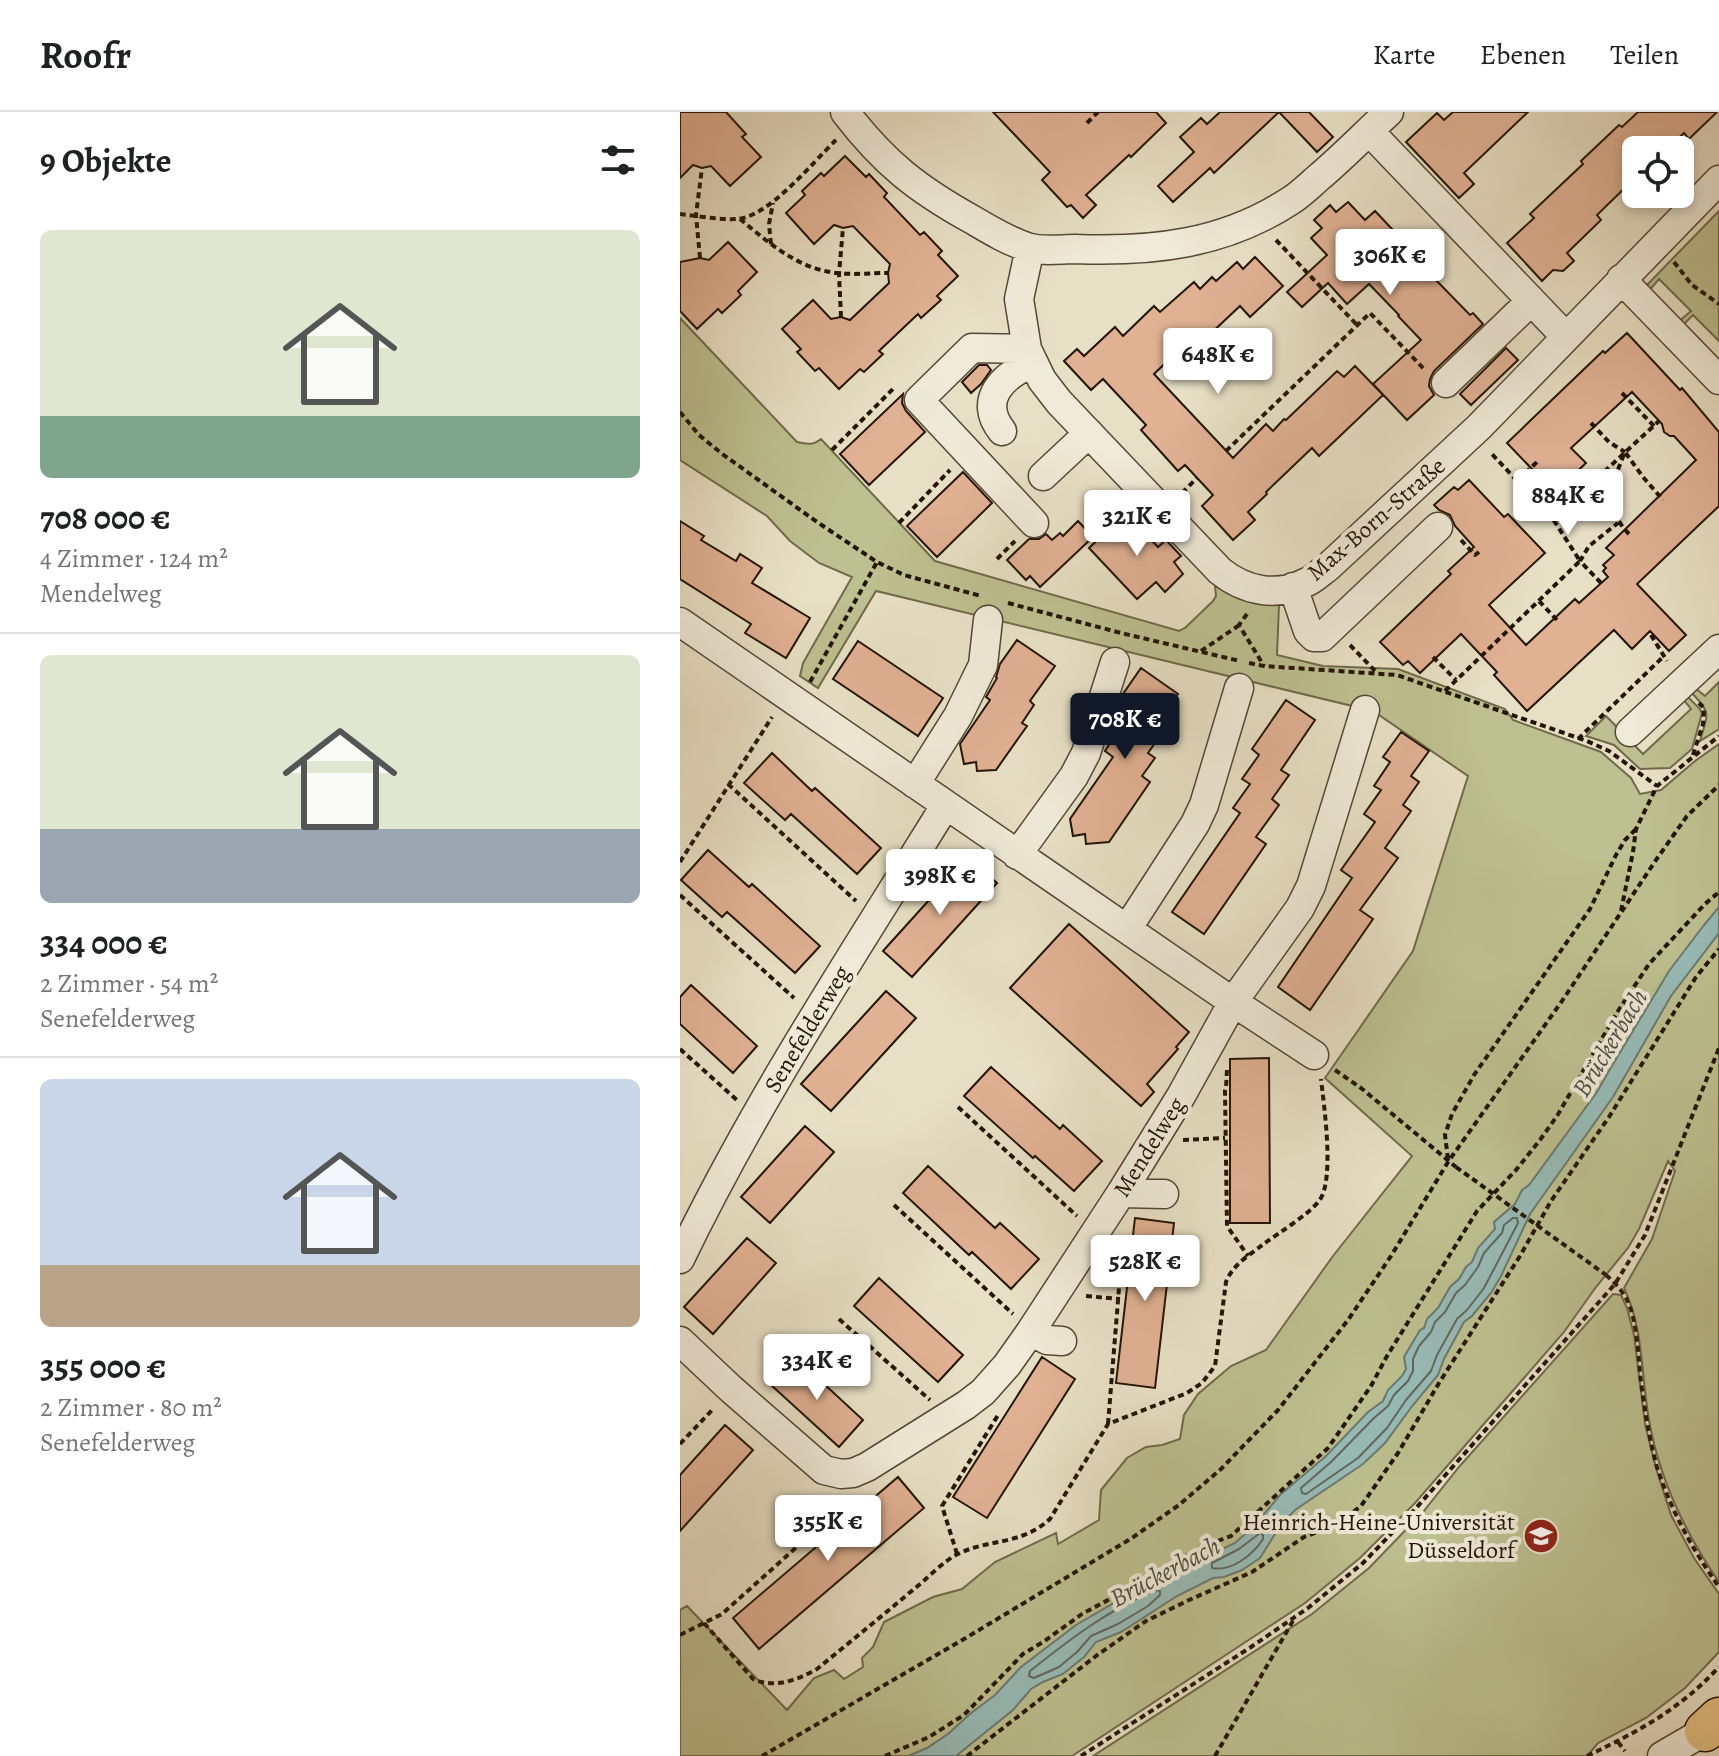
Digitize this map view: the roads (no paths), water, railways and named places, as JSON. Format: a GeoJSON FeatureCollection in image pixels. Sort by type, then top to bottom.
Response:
{"type":"FeatureCollection","features":[{"type":"Feature","properties":{"kind":"street"},"geometry":{"type":"LineString","coordinates":[[849,118],[878,153],[928,194],[976,210],[1030,248],[1118,251],[1204,240],[1257,220],[1292,201],[1379,122],[1531,301],[1566,337]]}},
{"type":"Feature","properties":{"kind":"street","name":"Max-Born-Straße"},"geometry":{"type":"LineString","coordinates":[[1089,433],[1234,583],[1252,589],[1272,590],[1307,582],[1328,567],[1472,433],[1719,180]]}},
{"type":"Feature","properties":{"kind":"street"},"geometry":{"type":"LineString","coordinates":[[1030,248],[1019,299],[1030,356],[1042,380],[1089,433],[1043,476]]}},
{"type":"Feature","properties":{"kind":"street"},"geometry":{"type":"LineString","coordinates":[[1621,279],[1719,380]]}},
{"type":"Feature","properties":{"kind":"street"},"geometry":{"type":"LineString","coordinates":[[1446,383],[1531,301]]}},
{"type":"Feature","properties":{"kind":"street"},"geometry":{"type":"LineString","coordinates":[[1030,356],[972,348],[919,400],[1034,523]]}},
{"type":"Feature","properties":{"kind":"street"},"geometry":{"type":"LineString","coordinates":[[1002,431],[994,422],[990,410],[994,395],[1030,356]]}},
{"type":"Feature","properties":{"kind":"street"},"geometry":{"type":"LineString","coordinates":[[1293,587],[1308,631],[1314,637],[1322,637],[1438,527]]}},
{"type":"Feature","properties":{"kind":"street"},"geometry":{"type":"LineString","coordinates":[[915,784],[958,716],[983,665],[996,607]]}},
{"type":"Feature","properties":{"kind":"street"},"geometry":{"type":"LineString","coordinates":[[680,622],[1316,1057]]}},
{"type":"Feature","properties":{"kind":"street"},"geometry":{"type":"LineString","coordinates":[[1630,732],[1719,649]]}},
{"type":"Feature","properties":{"kind":"street"},"geometry":{"type":"LineString","coordinates":[[1017,855],[1074,776],[1086,753],[1115,662]]}},
{"type":"Feature","properties":{"kind":"street"},"geometry":{"type":"LineString","coordinates":[[1127,929],[1204,805],[1239,688]]}},
{"type":"Feature","properties":{"kind":"street","name":"Mendelweg"},"geometry":{"type":"LineString","coordinates":[[680,1341],[824,1470],[836,1474],[867,1467],[966,1405],[994,1381],[1031,1331],[1118,1198],[1210,1047],[1233,1002],[1300,908],[1311,886],[1365,710]]}},
{"type":"Feature","properties":{"kind":"street","name":"Senefelderweg"},"geometry":{"type":"LineString","coordinates":[[680,1259],[755,1117],[814,1015],[945,806]]}},
{"type":"Feature","properties":{"kind":"street"},"geometry":{"type":"LineString","coordinates":[[1118,1198],[1164,1194]]}},
{"type":"Feature","properties":{"kind":"street"},"geometry":{"type":"LineString","coordinates":[[1031,1331],[1047,1340],[1062,1341]]}},
{"type":"Feature","properties":{"kind":"street"},"geometry":{"type":"LineString","coordinates":[[1662,1756],[1714,1725]]}},
{"type":"Feature","properties":{"kind":"water"},"geometry":{"type":"Polygon","coordinates":[[[1719,907],[1719,933],[1671,996],[1613,1097],[1530,1214],[1501,1276],[1491,1293],[1464,1322],[1438,1375],[1385,1443],[1363,1464],[1295,1510],[1280,1526],[1260,1558],[1242,1570],[1213,1578],[1177,1596],[1121,1632],[1096,1642],[1084,1657],[1063,1674],[1031,1689],[1013,1710],[956,1756],[908,1756],[948,1734],[995,1695],[1021,1667],[1076,1625],[1138,1589],[1235,1543],[1281,1494],[1383,1401],[1406,1369],[1404,1357],[1427,1319],[1495,1229],[1494,1222],[1515,1204],[1522,1190],[1529,1185],[1597,1092],[1669,971],[1719,907]]]}},
{"type":"Feature","properties":{"kind":"place","name":"Heinrich-Heine-Universität Düsseldorf"},"geometry":{"type":"Point","coordinates":[1541,1536]}},
{"type":"Feature","properties":{"kind":"water label","name":"Brückerbach"},"geometry":{"type":"Point","coordinates":[1610,1043]}},
{"type":"Feature","properties":{"kind":"water label","name":"Brückerbach"},"geometry":{"type":"Point","coordinates":[1165,1572]}}]}
